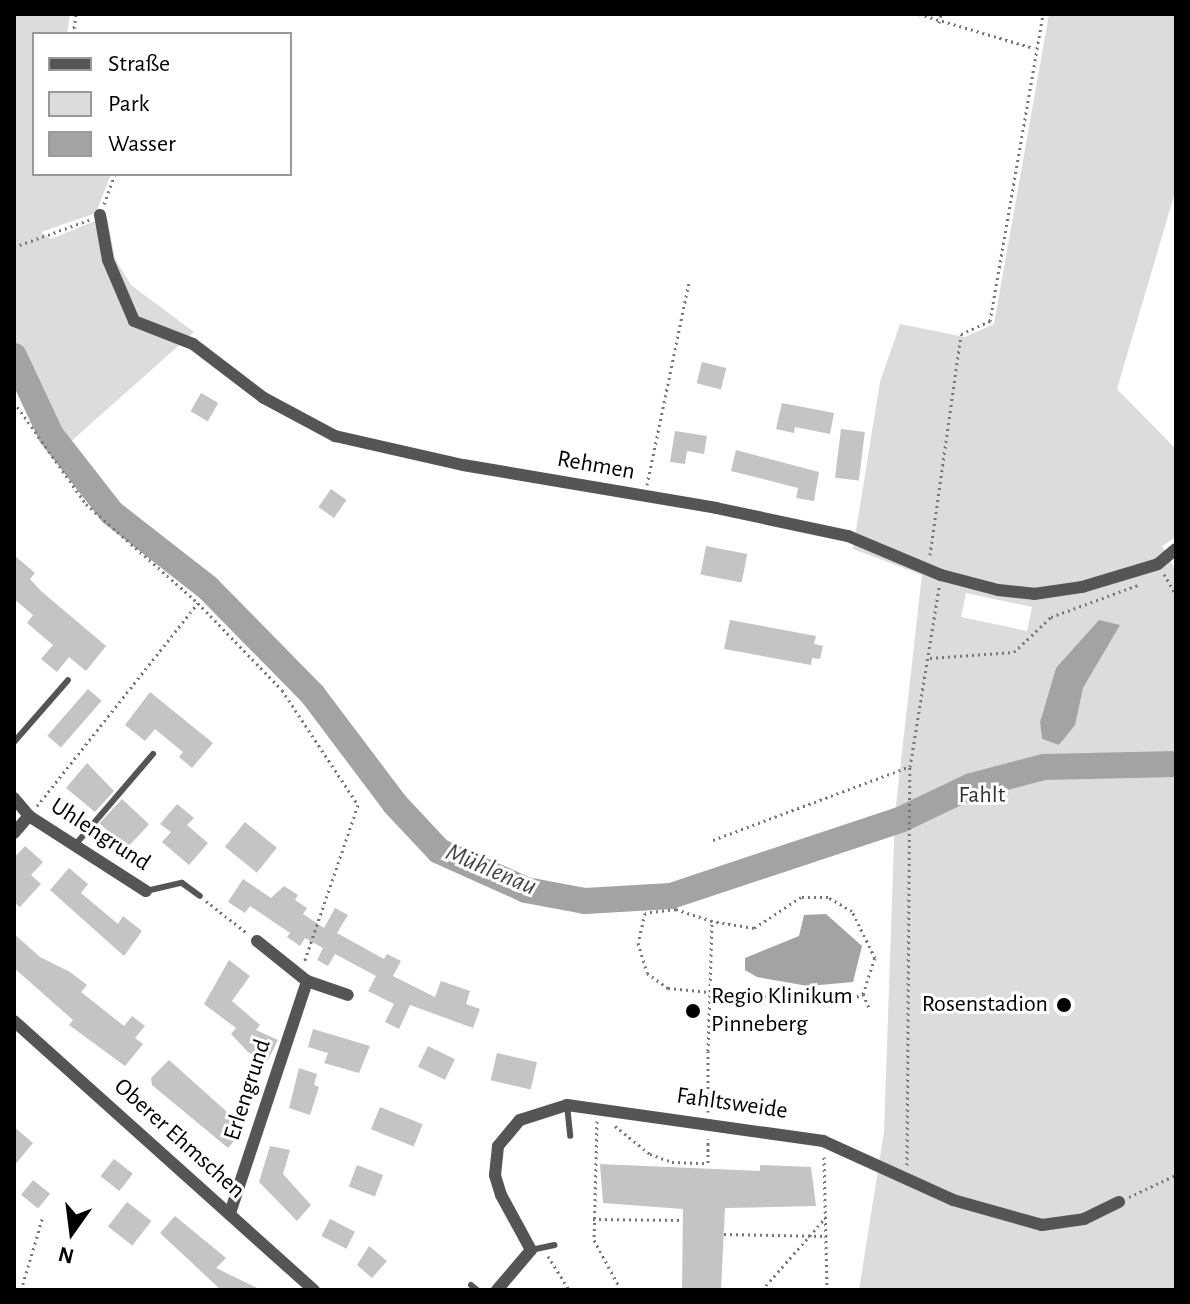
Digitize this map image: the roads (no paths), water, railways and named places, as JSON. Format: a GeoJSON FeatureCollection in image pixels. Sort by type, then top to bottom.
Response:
{"type":"FeatureCollection","features":[{"type":"Feature","properties":{"kind":"street","name":"Rehmen"},"geometry":{"type":"LineString","coordinates":[[100,215],[108,260],[134,321],[193,344],[264,398],[335,436],[463,465],[645,496],[848,536],[929,567],[941,575],[1034,594],[1082,587],[1143,568],[1176,549]]}},
{"type":"Feature","properties":{"kind":"street","name":"Uhlengrund"},"geometry":{"type":"LineString","coordinates":[[14,798],[29,816],[146,891]]}},
{"type":"Feature","properties":{"kind":"street","name":"Uhlengrund"},"geometry":{"type":"LineString","coordinates":[[14,833],[29,816]]}},
{"type":"Feature","properties":{"kind":"street"},"geometry":{"type":"LineString","coordinates":[[257,941],[303,978],[348,995]]}},
{"type":"Feature","properties":{"kind":"street","name":"Erlengrund"},"geometry":{"type":"LineString","coordinates":[[230,1213],[303,978]]}},
{"type":"Feature","properties":{"kind":"street","name":"Oberer Ehmschen"},"geometry":{"type":"LineString","coordinates":[[14,1021],[314,1290]]}},
{"type":"Feature","properties":{"kind":"street","name":"Fahltsweide"},"geometry":{"type":"LineString","coordinates":[[538,1249],[501,1195],[495,1175],[498,1146],[520,1120],[567,1105],[823,1141],[907,1180],[999,1216],[1042,1225],[1084,1219],[1119,1202]]}},
{"type":"Feature","properties":{"kind":"street"},"geometry":{"type":"LineString","coordinates":[[497,1290],[538,1249]]}},
{"type":"Feature","properties":{"kind":"lane"},"geometry":{"type":"LineString","coordinates":[[14,742],[68,680]]}},
{"type":"Feature","properties":{"kind":"lane"},"geometry":{"type":"LineString","coordinates":[[75,845],[153,754]]}},
{"type":"Feature","properties":{"kind":"lane"},"geometry":{"type":"LineString","coordinates":[[146,891],[182,883],[200,896]]}},
{"type":"Feature","properties":{"kind":"lane"},"geometry":{"type":"LineString","coordinates":[[567,1105],[570,1136]]}},
{"type":"Feature","properties":{"kind":"lane"},"geometry":{"type":"LineString","coordinates":[[538,1249],[554,1245]]}},
{"type":"Feature","properties":{"kind":"water"},"geometry":{"type":"Polygon","coordinates":[[[1099,620],[1120,625],[1083,688],[1075,725],[1059,745],[1042,739],[1040,722],[1056,668],[1099,620]]]}},
{"type":"Feature","properties":{"kind":"water"},"geometry":{"type":"Polygon","coordinates":[[[826,914],[862,946],[853,982],[808,986],[757,977],[745,970],[745,958],[799,936],[804,915],[826,914]]]}},
{"type":"Feature","properties":{"kind":"waterway","name":"Mühlenau"},"geometry":{"type":"LineString","coordinates":[[14,356],[51,435],[112,513],[208,588],[313,695],[395,804],[439,851],[526,890],[585,901],[671,896],[902,819],[971,786],[1044,767],[1176,764]]}},
{"type":"Feature","properties":{"kind":"place","name":"Rosenstadion"},"geometry":{"type":"Point","coordinates":[1064,1005]}},
{"type":"Feature","properties":{"kind":"place","name":"Regio Klinikum Pinneberg"},"geometry":{"type":"Point","coordinates":[693,1011]}},
{"type":"Feature","properties":{"kind":"park label","name":"Fahlt"},"geometry":{"type":"Point","coordinates":[982,796]}}]}
